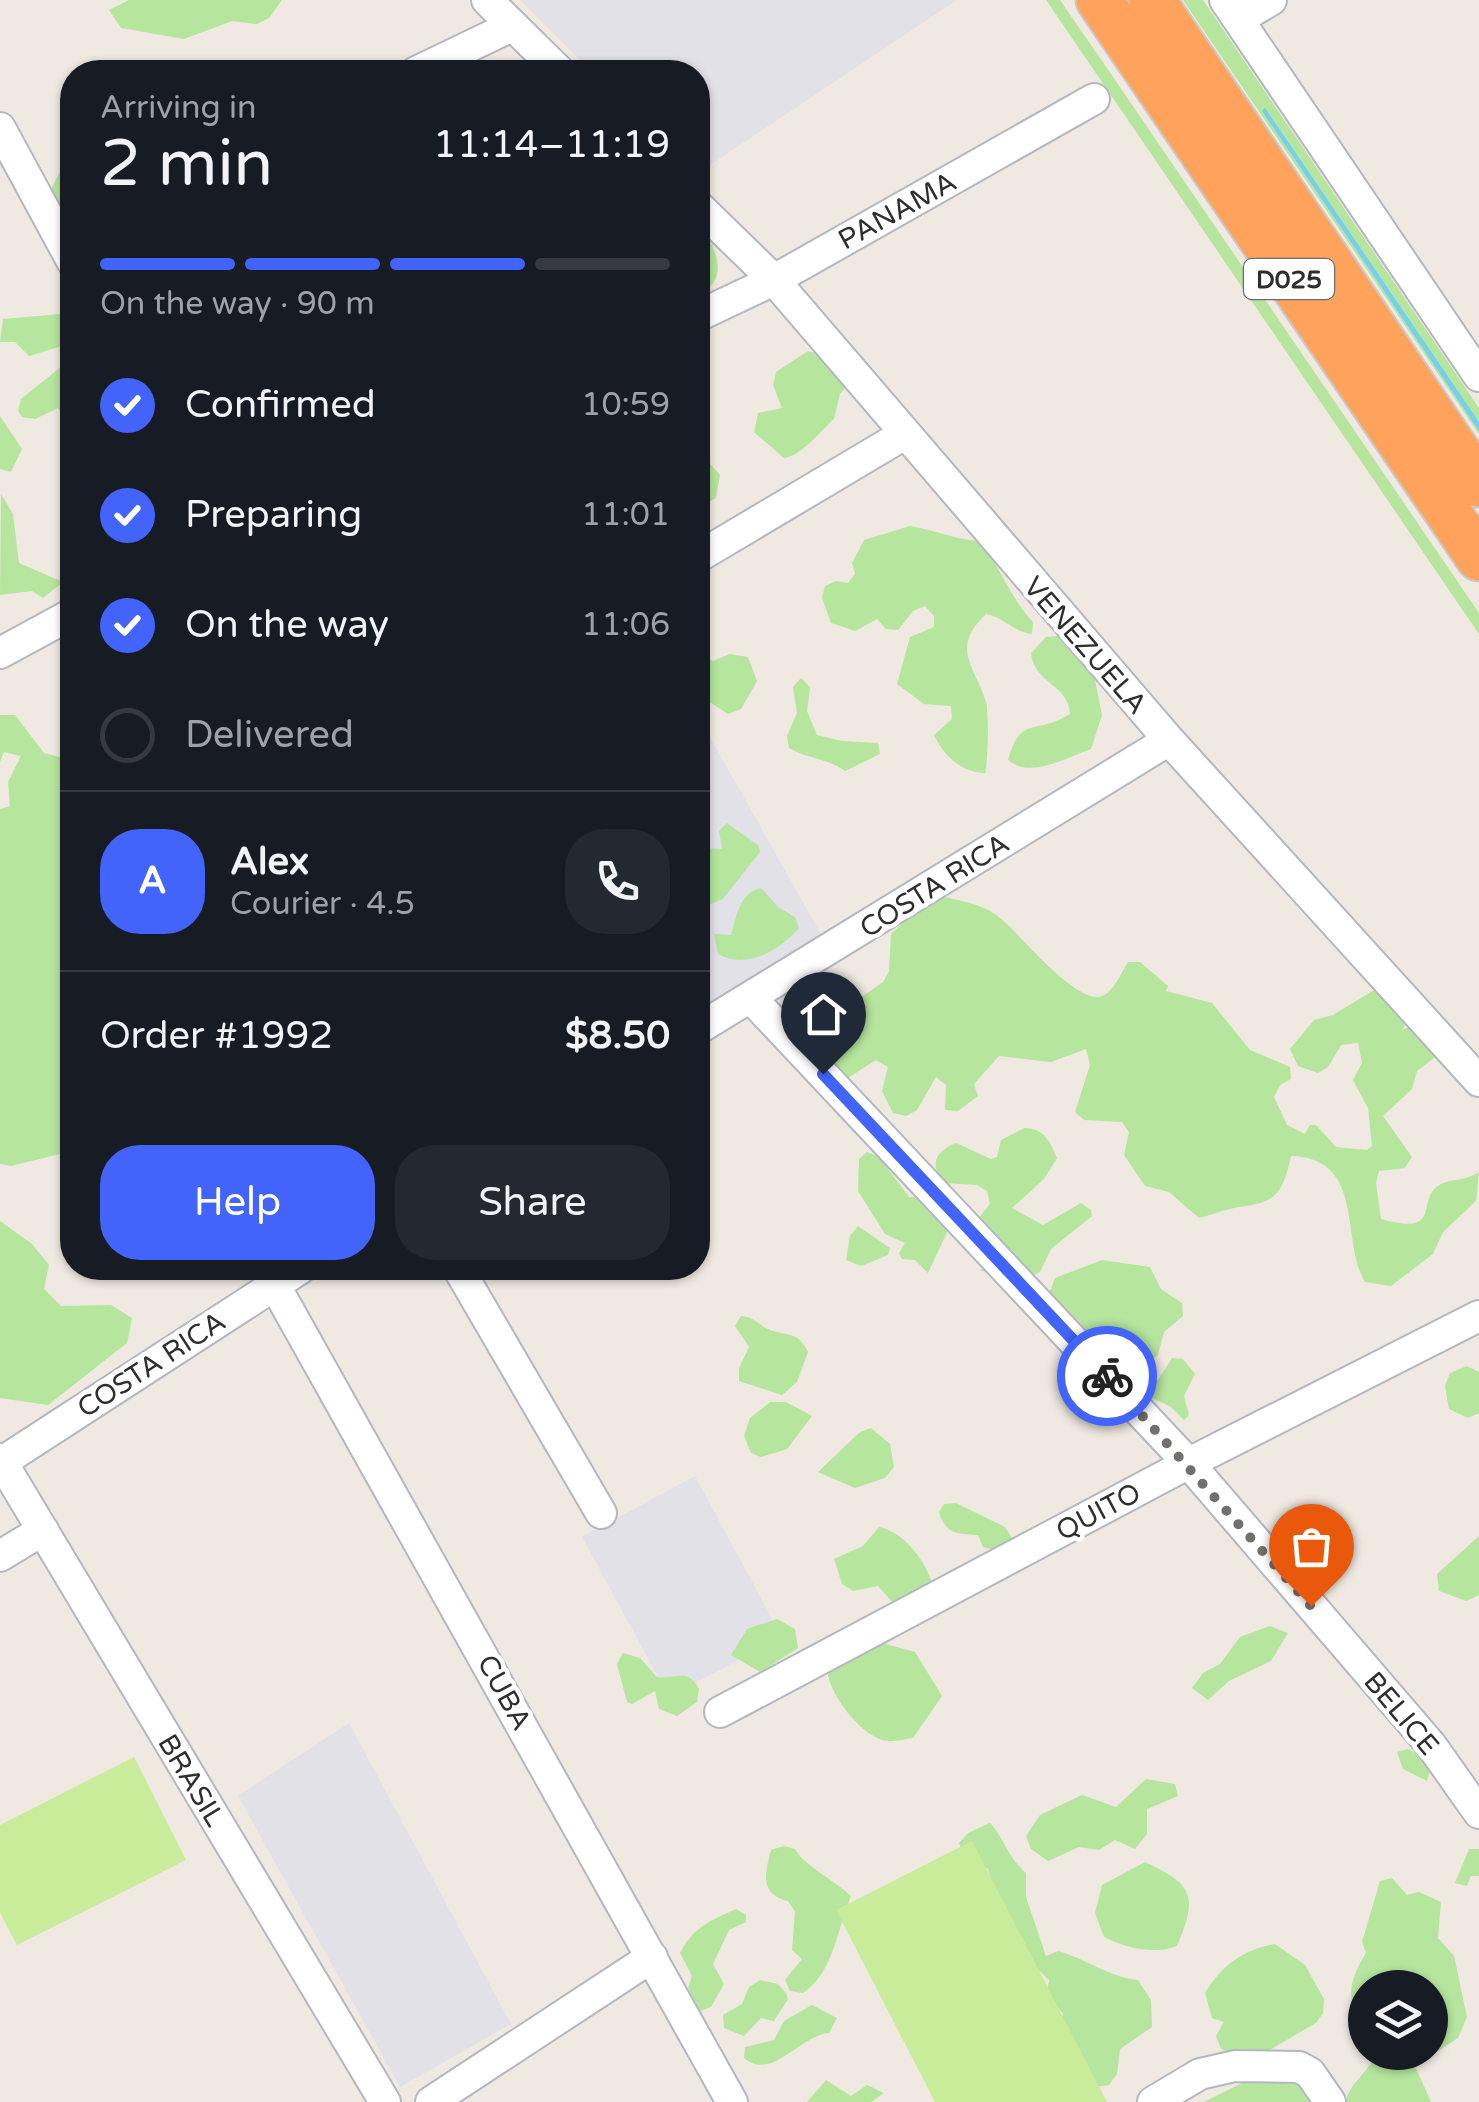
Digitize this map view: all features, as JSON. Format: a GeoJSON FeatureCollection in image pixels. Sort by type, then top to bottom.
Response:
{"type":"FeatureCollection","features":[{"type":"Feature","properties":{"kind":"highway","name":"D025"},"geometry":{"type":"LineString","coordinates":[[1100,0],[1479,558]]}},
{"type":"Feature","properties":{"kind":"highway","name":"D025"},"geometry":{"type":"LineString","coordinates":[[1152,0],[1479,484]]}},
{"type":"Feature","properties":{"kind":"street"},"geometry":{"type":"LineString","coordinates":[[487,0],[547,60]]}},
{"type":"Feature","properties":{"kind":"street"},"geometry":{"type":"LineString","coordinates":[[1271,0],[1232,10],[1479,376]]}},
{"type":"Feature","properties":{"kind":"street"},"geometry":{"type":"LineString","coordinates":[[441,60],[512,26]]}},
{"type":"Feature","properties":{"kind":"street","name":"PANAMA"},"geometry":{"type":"LineString","coordinates":[[710,310],[774,280],[1094,100]]}},
{"type":"Feature","properties":{"kind":"street"},"geometry":{"type":"LineString","coordinates":[[0,128],[60,231]]}},
{"type":"Feature","properties":{"kind":"street","name":"VENEZUELA"},"geometry":{"type":"LineString","coordinates":[[710,218],[774,280],[1169,740],[1477,1076]]}},
{"type":"Feature","properties":{"kind":"street"},"geometry":{"type":"LineString","coordinates":[[710,551],[904,435]]}},
{"type":"Feature","properties":{"kind":"street"},"geometry":{"type":"LineString","coordinates":[[0,653],[60,620]]}},
{"type":"Feature","properties":{"kind":"street","name":"COSTA RICA"},"geometry":{"type":"LineString","coordinates":[[710,1022],[1169,740]]}},
{"type":"Feature","properties":{"kind":"street","name":"BELICE"},"geometry":{"type":"LineString","coordinates":[[751,998],[1189,1463],[1431,1746],[1479,1814]]}},
{"type":"Feature","properties":{"kind":"street","name":"COSTA RICA"},"geometry":{"type":"LineString","coordinates":[[1,1460],[281,1280]]}},
{"type":"Feature","properties":{"kind":"street"},"geometry":{"type":"LineString","coordinates":[[465,1280],[602,1513]]}},
{"type":"Feature","properties":{"kind":"street","name":"CUBA"},"geometry":{"type":"LineString","coordinates":[[274,1284],[732,2102]]}},
{"type":"Feature","properties":{"kind":"street","name":"QUITO"},"geometry":{"type":"LineString","coordinates":[[720,1712],[1189,1463],[1479,1316]]}},
{"type":"Feature","properties":{"kind":"street","name":"BRASIL"},"geometry":{"type":"LineString","coordinates":[[1,1460],[384,2102]]}},
{"type":"Feature","properties":{"kind":"street"},"geometry":{"type":"LineString","coordinates":[[0,1556],[43,1530]]}},
{"type":"Feature","properties":{"kind":"street"},"geometry":{"type":"LineString","coordinates":[[431,2102],[652,1956]]}},
{"type":"Feature","properties":{"kind":"street"},"geometry":{"type":"LineString","coordinates":[[1152,2102],[1200,2074],[1236,2066],[1299,2068],[1310,2073],[1330,2102]]}},
{"type":"Feature","properties":{"kind":"shaded area"},"geometry":{"type":"Polygon","coordinates":[[[520,0],[957,0],[710,165],[710,60],[580,60],[520,0]]]}},
{"type":"Feature","properties":{"kind":"shaded area"},"geometry":{"type":"Polygon","coordinates":[[[710,737],[822,936],[710,1006],[710,737]]]}},
{"type":"Feature","properties":{"kind":"shaded area"},"geometry":{"type":"Polygon","coordinates":[[[695,1476],[782,1637],[669,1697],[582,1537],[695,1476]]]}},
{"type":"Feature","properties":{"kind":"shaded area"},"geometry":{"type":"Polygon","coordinates":[[[349,1723],[511,2024],[400,2087],[238,1796],[349,1723]]]}},
{"type":"Feature","properties":{"kind":"green space"},"geometry":{"type":"Polygon","coordinates":[[[129,0],[282,0],[269,18],[257,24],[232,21],[184,39],[121,28],[109,10],[129,0]]]}},
{"type":"Feature","properties":{"kind":"green space"},"geometry":{"type":"Polygon","coordinates":[[[1046,0],[1060,0],[1111,74],[1479,613],[1479,634],[1046,0]]]}},
{"type":"Feature","properties":{"kind":"green space"},"geometry":{"type":"Polygon","coordinates":[[[1183,0],[1203,0],[1479,408],[1479,434],[1183,0]]]}},
{"type":"Feature","properties":{"kind":"green space"},"geometry":{"type":"Polygon","coordinates":[[[59,173],[60,205],[54,203],[50,192],[59,173]]]}},
{"type":"Feature","properties":{"kind":"green space"},"geometry":{"type":"Polygon","coordinates":[[[710,242],[718,263],[715,281],[710,286],[710,242]]]}},
{"type":"Feature","properties":{"kind":"green space"},"geometry":{"type":"Polygon","coordinates":[[[60,314],[60,347],[29,356],[15,342],[0,342],[3,319],[60,314]]]}},
{"type":"Feature","properties":{"kind":"green space"},"geometry":{"type":"Polygon","coordinates":[[[808,351],[820,354],[848,385],[840,394],[834,419],[804,448],[784,458],[754,432],[758,413],[782,408],[773,385],[776,372],[808,351]]]}},
{"type":"Feature","properties":{"kind":"green space"},"geometry":{"type":"Polygon","coordinates":[[[60,368],[60,411],[58,408],[35,419],[22,417],[18,411],[21,399],[60,368]]]}},
{"type":"Feature","properties":{"kind":"green space"},"geometry":{"type":"Polygon","coordinates":[[[0,416],[22,449],[11,472],[0,469],[0,416]]]}},
{"type":"Feature","properties":{"kind":"green space"},"geometry":{"type":"Polygon","coordinates":[[[710,464],[720,475],[716,498],[710,501],[710,464]]]}},
{"type":"Feature","properties":{"kind":"green space"},"geometry":{"type":"Polygon","coordinates":[[[1,494],[13,514],[19,563],[60,581],[60,584],[43,598],[32,591],[0,595],[1,494]]]}},
{"type":"Feature","properties":{"kind":"green space"},"geometry":{"type":"Polygon","coordinates":[[[910,526],[979,541],[1033,622],[1032,634],[986,614],[969,638],[968,658],[987,708],[985,773],[954,762],[934,735],[952,719],[951,706],[924,704],[897,684],[910,637],[934,627],[934,616],[925,606],[913,611],[898,630],[886,629],[877,619],[855,631],[831,623],[822,598],[825,586],[836,581],[848,583],[855,574],[852,563],[864,540],[910,526]]]}},
{"type":"Feature","properties":{"kind":"green space"},"geometry":{"type":"Polygon","coordinates":[[[1059,636],[1090,655],[1102,715],[1091,749],[1048,765],[1027,768],[1008,760],[1018,736],[1070,714],[1064,696],[1038,671],[1031,653],[1046,637],[1059,636]]]}},
{"type":"Feature","properties":{"kind":"green space"},"geometry":{"type":"Polygon","coordinates":[[[730,654],[748,657],[757,681],[741,709],[728,714],[710,702],[710,660],[730,654]]]}},
{"type":"Feature","properties":{"kind":"green space"},"geometry":{"type":"Polygon","coordinates":[[[801,678],[810,687],[807,711],[817,735],[878,743],[880,754],[845,771],[789,748],[787,736],[797,713],[793,687],[801,678]]]}},
{"type":"Feature","properties":{"kind":"green space"},"geometry":{"type":"Polygon","coordinates":[[[0,715],[15,715],[44,753],[60,757],[60,1154],[11,1166],[0,1164],[0,809],[10,806],[8,782],[21,756],[4,752],[0,762],[0,715]]]}},
{"type":"Feature","properties":{"kind":"green space"},"geometry":{"type":"Polygon","coordinates":[[[727,823],[759,846],[760,852],[723,899],[710,904],[710,848],[722,849],[719,831],[727,823]]]}},
{"type":"Feature","properties":{"kind":"green space"},"geometry":{"type":"Polygon","coordinates":[[[761,888],[778,907],[795,917],[799,928],[761,956],[740,960],[718,954],[714,934],[731,935],[743,900],[761,888]]]}},
{"type":"Feature","properties":{"kind":"green space"},"geometry":{"type":"Polygon","coordinates":[[[941,896],[994,913],[1061,977],[1087,995],[1098,997],[1108,993],[1128,962],[1140,962],[1168,986],[1166,991],[1212,1003],[1250,1050],[1290,1067],[1291,1079],[1280,1085],[1274,1097],[1287,1125],[1305,1134],[1310,1125],[1316,1125],[1336,1147],[1367,1150],[1372,1146],[1368,1108],[1353,1080],[1362,1063],[1358,1043],[1341,1045],[1328,1067],[1318,1073],[1298,1066],[1290,1049],[1314,1020],[1333,1015],[1389,981],[1414,1012],[1402,1030],[1428,1018],[1443,1051],[1417,1071],[1412,1089],[1383,1116],[1412,1157],[1405,1168],[1379,1171],[1376,1183],[1381,1219],[1401,1223],[1421,1220],[1429,1198],[1441,1184],[1479,1172],[1476,1201],[1443,1232],[1433,1254],[1391,1286],[1365,1282],[1341,1186],[1331,1171],[1315,1160],[1291,1156],[1281,1187],[1262,1203],[1199,1218],[1169,1192],[1145,1186],[1124,1155],[1129,1132],[1122,1122],[1084,1120],[1075,1112],[1090,1065],[1086,1049],[1051,1062],[999,1056],[974,1084],[978,1096],[958,1111],[945,1110],[946,1085],[936,1077],[917,1110],[906,1116],[893,1113],[882,1091],[888,1067],[876,1060],[843,1081],[820,1069],[811,1032],[883,982],[889,971],[891,934],[918,909],[941,896]]]}},
{"type":"Feature","properties":{"kind":"green space"},"geometry":{"type":"Polygon","coordinates":[[[1024,1128],[1045,1137],[1057,1158],[1044,1179],[1012,1208],[1043,1225],[1081,1203],[1091,1210],[1092,1216],[1051,1249],[1040,1272],[1016,1282],[980,1270],[985,1267],[978,1219],[990,1204],[987,1191],[977,1185],[942,1183],[936,1164],[939,1154],[956,1143],[991,1159],[997,1157],[1001,1140],[1024,1128]]]}},
{"type":"Feature","properties":{"kind":"green space"},"geometry":{"type":"Polygon","coordinates":[[[867,1152],[879,1157],[909,1197],[927,1198],[949,1228],[928,1273],[915,1260],[902,1259],[899,1253],[905,1243],[885,1234],[858,1191],[859,1159],[867,1152]]]}},
{"type":"Feature","properties":{"kind":"green space"},"geometry":{"type":"Polygon","coordinates":[[[0,1221],[32,1244],[49,1265],[44,1289],[61,1306],[111,1305],[132,1318],[127,1343],[48,1405],[0,1398],[0,1221]]]}},
{"type":"Feature","properties":{"kind":"green space"},"geometry":{"type":"Polygon","coordinates":[[[858,1226],[890,1248],[888,1255],[861,1266],[846,1260],[850,1236],[858,1226]]]}},
{"type":"Feature","properties":{"kind":"green space"},"geometry":{"type":"Polygon","coordinates":[[[1102,1260],[1150,1267],[1161,1289],[1182,1303],[1183,1316],[1164,1332],[1158,1355],[1097,1401],[1085,1396],[1063,1351],[1027,1315],[1030,1302],[1051,1289],[1055,1278],[1102,1260]]]}},
{"type":"Feature","properties":{"kind":"green space"},"geometry":{"type":"Polygon","coordinates":[[[741,1316],[794,1336],[804,1344],[808,1352],[797,1382],[782,1395],[739,1381],[739,1368],[749,1347],[735,1326],[741,1316]]]}},
{"type":"Feature","properties":{"kind":"green space"},"geometry":{"type":"Polygon","coordinates":[[[1172,1358],[1183,1359],[1195,1374],[1184,1396],[1189,1415],[1184,1420],[1171,1407],[1142,1393],[1141,1388],[1158,1380],[1172,1358]]]}},
{"type":"Feature","properties":{"kind":"green space"},"geometry":{"type":"Polygon","coordinates":[[[1467,1366],[1479,1372],[1479,1413],[1468,1418],[1449,1409],[1445,1386],[1450,1373],[1467,1366]]]}},
{"type":"Feature","properties":{"kind":"green space"},"geometry":{"type":"Polygon","coordinates":[[[770,1402],[786,1402],[812,1416],[787,1449],[761,1457],[751,1453],[744,1436],[750,1418],[770,1402]]]}},
{"type":"Feature","properties":{"kind":"green space"},"geometry":{"type":"Polygon","coordinates":[[[871,1428],[890,1444],[894,1467],[885,1478],[855,1488],[818,1472],[860,1432],[871,1428]]]}},
{"type":"Feature","properties":{"kind":"green space"},"geometry":{"type":"Polygon","coordinates":[[[956,1503],[1005,1527],[1015,1543],[1003,1552],[983,1547],[978,1535],[948,1529],[939,1512],[944,1504],[956,1503]]]}},
{"type":"Feature","properties":{"kind":"green space"},"geometry":{"type":"Polygon","coordinates":[[[879,1527],[898,1535],[914,1550],[934,1589],[895,1605],[878,1586],[853,1591],[842,1584],[834,1559],[863,1546],[879,1527]]]}},
{"type":"Feature","properties":{"kind":"green space"},"geometry":{"type":"Polygon","coordinates":[[[1479,1536],[1479,1595],[1466,1601],[1439,1591],[1437,1574],[1479,1536]]]}},
{"type":"Feature","properties":{"kind":"green space"},"geometry":{"type":"Polygon","coordinates":[[[777,1619],[795,1629],[798,1648],[760,1672],[731,1655],[747,1629],[777,1619]]]}},
{"type":"Feature","properties":{"kind":"green space"},"geometry":{"type":"Polygon","coordinates":[[[1270,1626],[1288,1633],[1271,1661],[1229,1681],[1208,1700],[1192,1688],[1203,1673],[1220,1664],[1240,1637],[1270,1626]]]}},
{"type":"Feature","properties":{"kind":"green space"},"geometry":{"type":"Polygon","coordinates":[[[879,1642],[915,1652],[942,1696],[913,1738],[888,1741],[869,1733],[850,1716],[831,1684],[828,1675],[834,1664],[879,1642]]]}},
{"type":"Feature","properties":{"kind":"green space"},"geometry":{"type":"Polygon","coordinates":[[[623,1653],[640,1658],[657,1677],[691,1679],[699,1689],[697,1702],[677,1716],[659,1709],[655,1691],[632,1704],[627,1702],[617,1664],[623,1653]]]}},
{"type":"Feature","properties":{"kind":"green space"},"geometry":{"type":"Polygon","coordinates":[[[1408,1749],[1425,1758],[1430,1770],[1427,1781],[1403,1769],[1397,1752],[1408,1749]]]}},
{"type":"Feature","properties":{"kind":"green space"},"geometry":{"type":"Polygon","coordinates":[[[134,1757],[186,1860],[17,1945],[0,1913],[0,1825],[134,1757]]]}},
{"type":"Feature","properties":{"kind":"green space"},"geometry":{"type":"Polygon","coordinates":[[[1146,1779],[1175,1784],[1178,1796],[1147,1809],[1147,1834],[1135,1849],[1115,1840],[1099,1850],[1079,1847],[1048,1861],[1031,1849],[1026,1836],[1040,1815],[1082,1795],[1116,1807],[1146,1779]]]}},
{"type":"Feature","properties":{"kind":"green space"},"geometry":{"type":"Polygon","coordinates":[[[990,1823],[1026,1873],[1026,1897],[1046,1956],[1058,1951],[1138,1980],[1151,2000],[1152,2027],[1120,2049],[1117,2074],[1109,2085],[1096,2087],[1061,2027],[1063,2014],[1047,1993],[1049,1980],[1031,1963],[1023,1939],[1003,1920],[988,1869],[964,1857],[959,1843],[968,1833],[990,1823]]]}},
{"type":"Feature","properties":{"kind":"green space"},"geometry":{"type":"Polygon","coordinates":[[[972,1841],[1107,2102],[935,2102],[836,1910],[972,1841]]]}},
{"type":"Feature","properties":{"kind":"green space"},"geometry":{"type":"Polygon","coordinates":[[[784,1846],[795,1849],[851,1896],[828,1962],[803,1993],[790,1991],[785,1980],[802,1959],[792,1950],[795,1912],[788,1901],[772,1893],[766,1882],[771,1850],[784,1846]]]}},
{"type":"Feature","properties":{"kind":"green space"},"geometry":{"type":"Polygon","coordinates":[[[1469,1849],[1479,1849],[1479,1876],[1471,1876],[1467,1886],[1455,1883],[1469,1849]]]}},
{"type":"Feature","properties":{"kind":"green space"},"geometry":{"type":"Polygon","coordinates":[[[1145,1862],[1174,1878],[1187,1894],[1188,1915],[1177,1946],[1140,1949],[1104,1937],[1095,1913],[1102,1885],[1145,1862]]]}},
{"type":"Feature","properties":{"kind":"green space"},"geometry":{"type":"Polygon","coordinates":[[[1392,1878],[1407,1895],[1419,1892],[1441,1902],[1438,1938],[1454,1956],[1467,2017],[1458,2038],[1448,2045],[1448,1970],[1357,1970],[1366,1953],[1362,1942],[1380,1881],[1392,1878]]]}},
{"type":"Feature","properties":{"kind":"green space"},"geometry":{"type":"Polygon","coordinates":[[[736,1909],[746,1915],[746,1922],[729,1930],[713,1964],[724,1984],[711,2007],[700,2011],[688,1988],[692,1976],[680,1953],[698,1930],[736,1909]]]}},
{"type":"Feature","properties":{"kind":"green space"},"geometry":{"type":"Polygon","coordinates":[[[1275,1944],[1305,1965],[1324,1999],[1323,2013],[1316,2023],[1259,2056],[1244,2058],[1221,2049],[1216,2036],[1224,2022],[1212,2018],[1205,1993],[1234,1960],[1275,1944]]]}},
{"type":"Feature","properties":{"kind":"green space"},"geometry":{"type":"Polygon","coordinates":[[[760,1980],[778,1984],[786,1993],[788,1999],[774,2021],[761,2018],[744,2036],[724,2028],[723,2015],[742,2004],[749,1987],[760,1980]]]}},
{"type":"Feature","properties":{"kind":"green space"},"geometry":{"type":"Polygon","coordinates":[[[812,2005],[837,2018],[829,2033],[807,2041],[776,2061],[755,2064],[744,2058],[745,2047],[774,2040],[784,2021],[812,2005]]]}},
{"type":"Feature","properties":{"kind":"green space"},"geometry":{"type":"Polygon","coordinates":[[[1366,2070],[1417,2070],[1431,2102],[1346,2102],[1366,2070]]]}},
{"type":"Feature","properties":{"kind":"green space"},"geometry":{"type":"Polygon","coordinates":[[[826,2080],[851,2096],[867,2085],[884,2093],[871,2102],[807,2102],[826,2080]]]}},
{"type":"Feature","properties":{"kind":"green space"},"geometry":{"type":"Polygon","coordinates":[[[1248,2080],[1294,2084],[1322,2095],[1322,2102],[1204,2102],[1248,2080]]]}},
{"type":"Feature","properties":{"kind":"water"},"geometry":{"type":"Polygon","coordinates":[[[1265,108],[1479,422],[1479,431],[1262,111],[1265,108]]]}},
{"type":"Feature","properties":{"kind":"way so far"},"geometry":{"type":"LineString","coordinates":[[1107,1376],[1192,1466],[1311,1606]]}},
{"type":"Feature","properties":{"kind":"route"},"geometry":{"type":"LineString","coordinates":[[823,1074],[1107,1376]]}}]}
